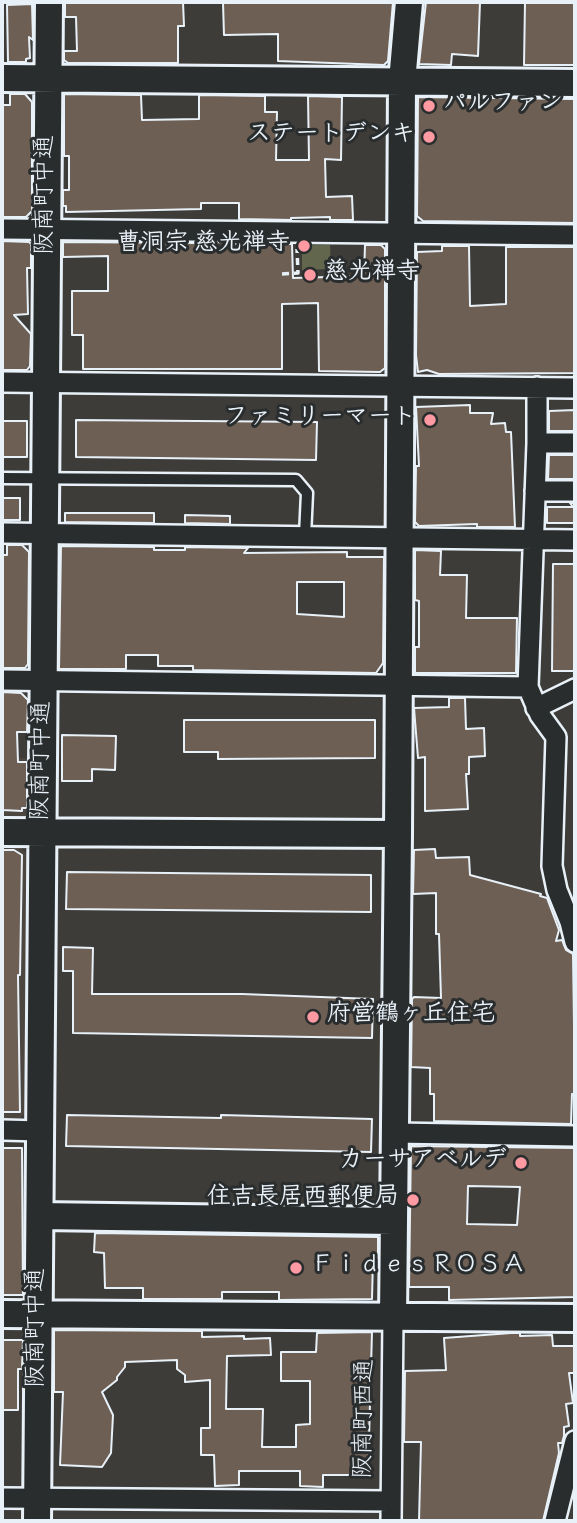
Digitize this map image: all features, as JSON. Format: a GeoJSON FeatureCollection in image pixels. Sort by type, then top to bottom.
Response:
{"type":"FeatureCollection","features":[{"type":"Feature","properties":{"kind":"street","name":"阪南町中通"},"geometry":{"type":"LineString","coordinates":[[38,1510],[49,2]]}},
{"type":"Feature","properties":{"kind":"street"},"geometry":{"type":"LineString","coordinates":[[393,1317],[402,82],[409,2]]}},
{"type":"Feature","properties":{"kind":"street"},"geometry":{"type":"LineString","coordinates":[[2,78],[575,83]]}},
{"type":"Feature","properties":{"kind":"street"},"geometry":{"type":"LineString","coordinates":[[2,229],[575,235]]}},
{"type":"Feature","properties":{"kind":"street"},"geometry":{"type":"LineString","coordinates":[[2,382],[575,388]]}},
{"type":"Feature","properties":{"kind":"street"},"geometry":{"type":"LineString","coordinates":[[537,387],[528,687],[537,708],[556,737],[552,866],[557,890],[575,942]]}},
{"type":"Feature","properties":{"kind":"street"},"geometry":{"type":"LineString","coordinates":[[537,443],[575,443]]}},
{"type":"Feature","properties":{"kind":"street"},"geometry":{"type":"LineString","coordinates":[[535,491],[575,491]]}},
{"type":"Feature","properties":{"kind":"street"},"geometry":{"type":"LineString","coordinates":[[2,533],[575,540]]}},
{"type":"Feature","properties":{"kind":"street"},"geometry":{"type":"LineString","coordinates":[[2,680],[528,687]]}},
{"type":"Feature","properties":{"kind":"street"},"geometry":{"type":"LineString","coordinates":[[537,708],[575,689]]}},
{"type":"Feature","properties":{"kind":"street"},"geometry":{"type":"LineString","coordinates":[[2,832],[398,834]]}},
{"type":"Feature","properties":{"kind":"street"},"geometry":{"type":"LineString","coordinates":[[2,1130],[41,1131]]}},
{"type":"Feature","properties":{"kind":"street"},"geometry":{"type":"LineString","coordinates":[[394,1133],[575,1136]]}},
{"type":"Feature","properties":{"kind":"street"},"geometry":{"type":"LineString","coordinates":[[40,1216],[394,1221]]}},
{"type":"Feature","properties":{"kind":"street"},"geometry":{"type":"LineString","coordinates":[[2,1314],[575,1318]]}},
{"type":"Feature","properties":{"kind":"street","name":"阪南町西通"},"geometry":{"type":"LineString","coordinates":[[391,1521],[393,1317]]}},
{"type":"Feature","properties":{"kind":"street"},"geometry":{"type":"LineString","coordinates":[[555,1521],[575,1441]]}},
{"type":"Feature","properties":{"kind":"street"},"geometry":{"type":"LineString","coordinates":[[2,1498],[38,1510],[391,1501]]}},
{"type":"Feature","properties":{"kind":"lane"},"geometry":{"type":"LineString","coordinates":[[2,478],[296,480],[307,493],[305,536]]}},
{"type":"Feature","properties":{"kind":"path"},"geometry":{"type":"LineString","coordinates":[[282,274],[298,273],[297,233]]}},
{"type":"Feature","properties":{"kind":"shaded area"},"geometry":{"type":"Polygon","coordinates":[[[2,758],[32,758],[32,817],[2,817],[2,758]]]}},
{"type":"Feature","properties":{"kind":"shaded area"},"geometry":{"type":"Polygon","coordinates":[[[2,847],[21,848],[29,856],[26,1112],[18,1121],[2,1121],[2,847]]]}},
{"type":"Feature","properties":{"kind":"green space"},"geometry":{"type":"Polygon","coordinates":[[[307,245],[330,245],[331,269],[302,270],[302,249],[306,249],[307,245]]]}},
{"type":"Feature","properties":{"kind":"building"},"geometry":{"type":"Polygon","coordinates":[[[65,2],[183,2],[184,26],[178,26],[178,63],[68,63],[64,60],[64,51],[77,51],[76,17],[65,17],[65,2]]]}},
{"type":"Feature","properties":{"kind":"building"},"geometry":{"type":"Polygon","coordinates":[[[393,2],[388,61],[384,65],[278,61],[278,34],[224,35],[223,3],[393,2]]]}},
{"type":"Feature","properties":{"kind":"building"},"geometry":{"type":"Polygon","coordinates":[[[426,2],[480,2],[478,56],[452,54],[451,65],[419,64],[426,2]]]}},
{"type":"Feature","properties":{"kind":"building"},"geometry":{"type":"Polygon","coordinates":[[[525,2],[575,3],[575,65],[524,65],[525,2]]]}},
{"type":"Feature","properties":{"kind":"building"},"geometry":{"type":"Polygon","coordinates":[[[32,4],[33,40],[29,37],[30,58],[26,59],[26,62],[8,62],[7,5],[32,4]]]}},
{"type":"Feature","properties":{"kind":"building"},"geometry":{"type":"Polygon","coordinates":[[[10,94],[25,94],[32,102],[32,211],[26,217],[2,217],[2,105],[10,105],[10,94]]]}},
{"type":"Feature","properties":{"kind":"building"},"geometry":{"type":"Polygon","coordinates":[[[64,94],[141,95],[142,120],[199,119],[199,95],[265,96],[265,112],[277,112],[276,160],[309,160],[308,96],[342,97],[341,160],[325,159],[326,197],[352,196],[353,220],[330,220],[330,217],[291,220],[239,219],[239,203],[201,203],[201,209],[66,212],[66,206],[63,206],[63,190],[69,190],[69,156],[64,156],[64,94]]]}},
{"type":"Feature","properties":{"kind":"building"},"geometry":{"type":"Polygon","coordinates":[[[418,97],[575,99],[575,223],[423,221],[417,216],[418,97]]]}},
{"type":"Feature","properties":{"kind":"building"},"geometry":{"type":"Polygon","coordinates":[[[2,241],[31,244],[31,268],[27,268],[28,314],[14,315],[31,334],[30,366],[27,370],[2,370],[2,241]]]}},
{"type":"Feature","properties":{"kind":"building"},"geometry":{"type":"Polygon","coordinates":[[[63,242],[199,243],[199,248],[234,248],[234,244],[292,244],[293,278],[364,276],[365,245],[381,245],[385,249],[385,368],[380,372],[319,371],[318,303],[282,304],[282,369],[83,369],[83,335],[72,335],[72,291],[108,291],[108,256],[63,257],[63,242]]]}},
{"type":"Feature","properties":{"kind":"building"},"geometry":{"type":"Polygon","coordinates":[[[442,246],[469,246],[470,306],[506,304],[506,247],[575,247],[575,373],[418,372],[417,252],[442,251],[442,246]]]}},
{"type":"Feature","properties":{"kind":"building"},"geometry":{"type":"Polygon","coordinates":[[[470,405],[470,413],[493,413],[491,424],[505,423],[506,432],[511,432],[515,527],[477,527],[477,524],[419,526],[415,522],[416,466],[419,466],[416,407],[470,405]]]}},
{"type":"Feature","properties":{"kind":"building"},"geometry":{"type":"Polygon","coordinates":[[[575,410],[575,431],[549,431],[549,411],[575,410]]]}},
{"type":"Feature","properties":{"kind":"building"},"geometry":{"type":"Polygon","coordinates":[[[76,420],[317,422],[316,460],[76,457],[76,420]]]}},
{"type":"Feature","properties":{"kind":"building"},"geometry":{"type":"Polygon","coordinates":[[[2,421],[27,421],[27,457],[2,457],[2,421]]]}},
{"type":"Feature","properties":{"kind":"building"},"geometry":{"type":"Polygon","coordinates":[[[549,455],[575,455],[575,479],[548,479],[549,455]]]}},
{"type":"Feature","properties":{"kind":"building"},"geometry":{"type":"Polygon","coordinates":[[[2,498],[20,498],[20,520],[2,520],[2,498]]]}},
{"type":"Feature","properties":{"kind":"building"},"geometry":{"type":"Polygon","coordinates":[[[570,503],[575,503],[575,523],[547,523],[547,507],[573,507],[570,503]]]}},
{"type":"Feature","properties":{"kind":"building"},"geometry":{"type":"Polygon","coordinates":[[[65,513],[154,513],[154,523],[65,522],[65,513]]]}},
{"type":"Feature","properties":{"kind":"building"},"geometry":{"type":"Polygon","coordinates":[[[185,515],[230,516],[230,524],[185,523],[185,515]]]}},
{"type":"Feature","properties":{"kind":"building"},"geometry":{"type":"Polygon","coordinates":[[[7,545],[22,545],[29,552],[28,664],[25,668],[2,668],[2,555],[7,555],[7,545]]]}},
{"type":"Feature","properties":{"kind":"building"},"geometry":{"type":"Polygon","coordinates":[[[61,546],[154,547],[154,550],[185,550],[185,547],[248,548],[244,553],[347,552],[347,557],[384,557],[383,663],[376,673],[193,670],[193,666],[158,666],[158,655],[126,655],[126,669],[59,669],[61,546]],[[297,582],[297,614],[344,617],[344,582],[297,582]]]}},
{"type":"Feature","properties":{"kind":"building"},"geometry":{"type":"Polygon","coordinates":[[[415,550],[441,551],[440,575],[467,575],[466,618],[517,618],[516,673],[415,673],[415,647],[419,647],[419,601],[415,600],[415,550]]]}},
{"type":"Feature","properties":{"kind":"building"},"geometry":{"type":"Polygon","coordinates":[[[553,564],[575,564],[575,671],[552,671],[553,564]]]}},
{"type":"Feature","properties":{"kind":"building"},"geometry":{"type":"Polygon","coordinates":[[[2,692],[21,693],[28,700],[27,732],[17,732],[18,762],[27,762],[27,808],[22,808],[22,811],[2,810],[2,692]]]}},
{"type":"Feature","properties":{"kind":"building"},"geometry":{"type":"Polygon","coordinates":[[[449,698],[465,698],[466,729],[484,728],[485,756],[469,757],[469,774],[466,774],[468,809],[425,811],[425,757],[418,758],[414,708],[449,707],[449,698]]]}},
{"type":"Feature","properties":{"kind":"building"},"geometry":{"type":"Polygon","coordinates":[[[184,720],[375,720],[375,758],[218,759],[218,752],[184,752],[184,720]]]}},
{"type":"Feature","properties":{"kind":"building"},"geometry":{"type":"Polygon","coordinates":[[[62,735],[116,736],[115,770],[92,769],[92,781],[62,781],[62,735]]]}},
{"type":"Feature","properties":{"kind":"building"},"geometry":{"type":"Polygon","coordinates":[[[435,849],[436,858],[469,857],[470,875],[541,894],[540,896],[547,898],[559,930],[556,941],[562,940],[566,950],[573,954],[575,1094],[572,1094],[571,1124],[434,1121],[430,1068],[411,1067],[412,999],[441,998],[436,893],[413,894],[414,850],[435,849]]]}},
{"type":"Feature","properties":{"kind":"building"},"geometry":{"type":"Polygon","coordinates":[[[2,850],[14,850],[22,855],[18,975],[20,1112],[2,1112],[2,850]]]}},
{"type":"Feature","properties":{"kind":"building"},"geometry":{"type":"Polygon","coordinates":[[[67,872],[371,875],[371,912],[66,909],[67,872]]]}},
{"type":"Feature","properties":{"kind":"building"},"geometry":{"type":"Polygon","coordinates":[[[63,947],[93,948],[92,994],[242,994],[373,999],[372,1038],[73,1033],[73,971],[63,971],[63,947]]]}},
{"type":"Feature","properties":{"kind":"building"},"geometry":{"type":"Polygon","coordinates":[[[67,1115],[372,1119],[371,1152],[66,1146],[67,1115]]]}},
{"type":"Feature","properties":{"kind":"building"},"geometry":{"type":"Polygon","coordinates":[[[411,1146],[575,1148],[575,1297],[449,1300],[449,1287],[409,1287],[411,1146]],[[468,1186],[467,1224],[517,1225],[520,1187],[468,1186]]]}},
{"type":"Feature","properties":{"kind":"building"},"geometry":{"type":"Polygon","coordinates":[[[2,1148],[22,1148],[23,1295],[2,1295],[2,1148]]]}},
{"type":"Feature","properties":{"kind":"building"},"geometry":{"type":"Polygon","coordinates":[[[95,1233],[378,1237],[378,1258],[373,1258],[372,1299],[279,1300],[279,1292],[222,1292],[222,1299],[143,1299],[143,1288],[105,1288],[104,1253],[94,1252],[95,1233]]]}},
{"type":"Feature","properties":{"kind":"building"},"geometry":{"type":"Polygon","coordinates":[[[54,1330],[202,1331],[202,1337],[270,1338],[271,1355],[227,1356],[226,1409],[263,1409],[262,1447],[296,1447],[296,1425],[310,1424],[310,1381],[281,1381],[281,1352],[316,1352],[317,1333],[372,1332],[368,1475],[323,1475],[323,1487],[300,1486],[300,1471],[239,1471],[239,1485],[215,1486],[214,1455],[201,1455],[201,1428],[210,1428],[210,1380],[185,1382],[185,1375],[177,1369],[177,1360],[125,1362],[117,1380],[102,1392],[113,1415],[111,1453],[102,1467],[60,1465],[63,1392],[54,1392],[54,1330]]]}},
{"type":"Feature","properties":{"kind":"building"},"geometry":{"type":"Polygon","coordinates":[[[520,1333],[520,1336],[552,1335],[553,1346],[575,1346],[575,1373],[569,1373],[573,1403],[566,1404],[569,1426],[564,1427],[562,1443],[558,1443],[559,1453],[543,1521],[419,1521],[421,1442],[404,1442],[405,1371],[446,1370],[444,1338],[520,1333]]]}},
{"type":"Feature","properties":{"kind":"building"},"geometry":{"type":"Polygon","coordinates":[[[2,1340],[23,1340],[22,1369],[18,1369],[18,1410],[2,1410],[2,1340]]]}},
{"type":"Feature","properties":{"kind":"place","name":"パルファン"},"geometry":{"type":"Point","coordinates":[429,106]}},
{"type":"Feature","properties":{"kind":"place","name":"ステートデンキ"},"geometry":{"type":"Point","coordinates":[429,137]}},
{"type":"Feature","properties":{"kind":"place","name":"曹洞宗 慈光禅寺"},"geometry":{"type":"Point","coordinates":[304,246]}},
{"type":"Feature","properties":{"kind":"place","name":"慈光禅寺"},"geometry":{"type":"Point","coordinates":[310,275]}},
{"type":"Feature","properties":{"kind":"place","name":"ファミリーマート"},"geometry":{"type":"Point","coordinates":[430,420]}},
{"type":"Feature","properties":{"kind":"place","name":"府営鶴ヶ丘住宅"},"geometry":{"type":"Point","coordinates":[313,1017]}},
{"type":"Feature","properties":{"kind":"place","name":"カーサアベルデ"},"geometry":{"type":"Point","coordinates":[521,1163]}},
{"type":"Feature","properties":{"kind":"place","name":"住吉長居西郵便局"},"geometry":{"type":"Point","coordinates":[413,1200]}},
{"type":"Feature","properties":{"kind":"place","name":"ＦｉｄｅｓＲＯＳＡ"},"geometry":{"type":"Point","coordinates":[296,1268]}}]}
